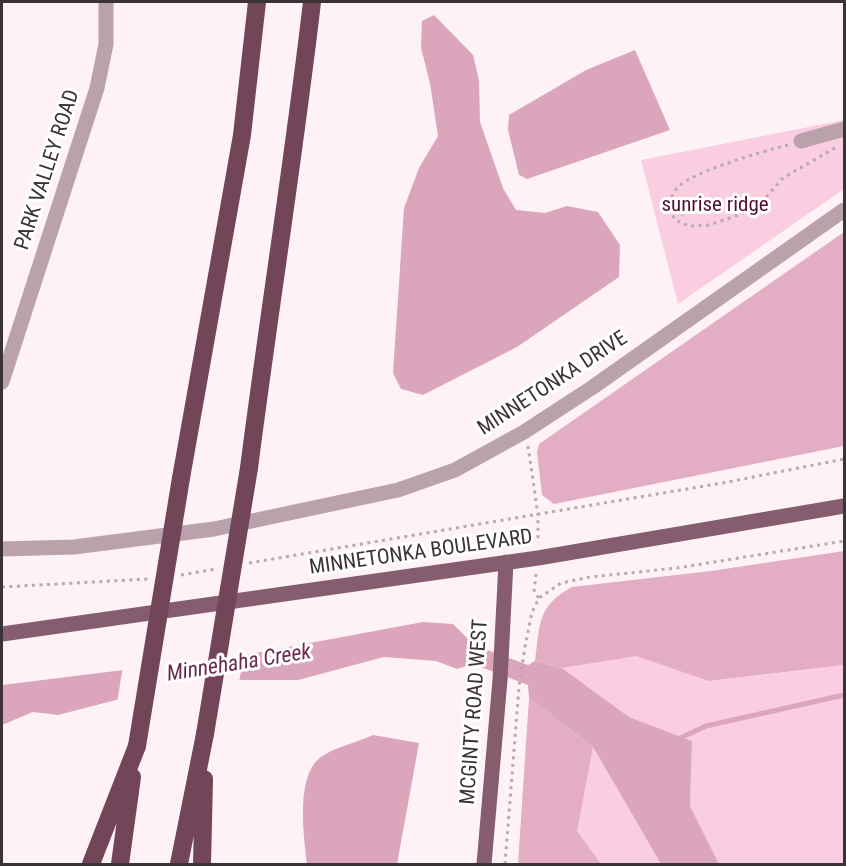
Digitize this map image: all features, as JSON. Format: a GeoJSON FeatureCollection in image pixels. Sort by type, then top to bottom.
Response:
{"type":"FeatureCollection","features":[{"type":"Feature","properties":{"kind":"highway"},"geometry":{"type":"LineString","coordinates":[[120,864],[181,478],[242,135],[257,2]]}},
{"type":"Feature","properties":{"kind":"highway"},"geometry":{"type":"LineString","coordinates":[[179,864],[205,734],[249,468],[282,218],[296,134],[312,2]]}},
{"type":"Feature","properties":{"kind":"highway"},"geometry":{"type":"LineString","coordinates":[[202,864],[205,734]]}},
{"type":"Feature","properties":{"kind":"highway"},"geometry":{"type":"LineString","coordinates":[[91,864],[137,746]]}},
{"type":"Feature","properties":{"kind":"main road","name":"MINNETONKA BOULEVARD"},"geometry":{"type":"LineString","coordinates":[[2,634],[506,562],[844,506]]}},
{"type":"Feature","properties":{"kind":"main road","name":"MCGINTY ROAD WEST"},"geometry":{"type":"LineString","coordinates":[[484,864],[500,680],[506,562]]}},
{"type":"Feature","properties":{"kind":"street","name":"PARK VALLEY ROAD"},"geometry":{"type":"LineString","coordinates":[[2,382],[97,88],[106,44],[106,2]]}},
{"type":"Feature","properties":{"kind":"street"},"geometry":{"type":"LineString","coordinates":[[801,141],[837,131]]}},
{"type":"Feature","properties":{"kind":"street","name":"MINNETONKA DRIVE"},"geometry":{"type":"LineString","coordinates":[[2,549],[74,547],[214,529],[342,504],[398,490],[455,470],[524,432],[844,210]]}},
{"type":"Feature","properties":{"kind":"path"},"geometry":{"type":"LineString","coordinates":[[801,141],[744,156],[680,185],[671,196],[669,208],[675,220],[689,226],[709,225],[739,215],[761,203],[783,178],[836,150],[837,131]]}},
{"type":"Feature","properties":{"kind":"path"},"geometry":{"type":"LineString","coordinates":[[524,432],[532,455],[537,515]]}},
{"type":"Feature","properties":{"kind":"path"},"geometry":{"type":"LineString","coordinates":[[245,564],[537,515],[844,459]]}},
{"type":"Feature","properties":{"kind":"path"},"geometry":{"type":"LineString","coordinates":[[505,864],[523,657],[532,612],[539,598],[561,583],[580,579],[677,568],[844,541]]}},
{"type":"Feature","properties":{"kind":"path"},"geometry":{"type":"LineString","coordinates":[[180,575],[223,568]]}},
{"type":"Feature","properties":{"kind":"path"},"geometry":{"type":"LineString","coordinates":[[2,587],[159,577]]}},
{"type":"Feature","properties":{"kind":"green space","name":"sunrise ridge"},"geometry":{"type":"Polygon","coordinates":[[[844,120],[844,189],[678,304],[641,160],[844,120]]]}},
{"type":"Feature","properties":{"kind":"green space"},"geometry":{"type":"Polygon","coordinates":[[[636,655],[710,681],[844,665],[844,864],[719,864],[690,806],[692,741],[629,717],[562,668],[636,655]]]}},
{"type":"Feature","properties":{"kind":"green space"},"geometry":{"type":"Polygon","coordinates":[[[593,747],[661,864],[601,864],[576,831],[593,747]]]}},
{"type":"Feature","properties":{"kind":"shaded area"},"geometry":{"type":"Polygon","coordinates":[[[844,232],[844,446],[554,504],[542,495],[537,452],[539,444],[844,232]]]}},
{"type":"Feature","properties":{"kind":"shaded area"},"geometry":{"type":"Polygon","coordinates":[[[844,551],[844,665],[709,681],[636,656],[562,668],[535,661],[540,626],[546,609],[552,601],[572,587],[711,571],[844,551]]]}},
{"type":"Feature","properties":{"kind":"shaded area"},"geometry":{"type":"Polygon","coordinates":[[[529,698],[593,747],[577,831],[601,864],[518,864],[529,698]]]}},
{"type":"Feature","properties":{"kind":"water"},"geometry":{"type":"Polygon","coordinates":[[[434,15],[473,55],[479,80],[480,122],[503,188],[516,210],[545,213],[567,206],[598,212],[620,245],[619,277],[517,347],[423,395],[401,389],[393,373],[404,208],[419,168],[438,136],[430,83],[421,48],[422,21],[434,15]]]}},
{"type":"Feature","properties":{"kind":"water"},"geometry":{"type":"Polygon","coordinates":[[[635,50],[670,130],[527,179],[519,175],[508,130],[509,115],[586,70],[635,50]]]}},
{"type":"Feature","properties":{"kind":"water","name":"Minnehaha Creek"},"geometry":{"type":"Polygon","coordinates":[[[423,622],[453,624],[474,645],[528,665],[535,661],[562,668],[629,717],[692,741],[690,806],[719,864],[661,864],[593,747],[529,698],[528,685],[473,664],[457,669],[436,661],[384,657],[298,680],[241,680],[116,700],[58,715],[33,712],[2,725],[2,685],[245,655],[423,622]]]}},
{"type":"Feature","properties":{"kind":"water"},"geometry":{"type":"Polygon","coordinates":[[[373,735],[419,743],[397,864],[307,864],[303,807],[307,778],[313,766],[327,753],[373,735]]]}},
{"type":"Feature","properties":{"kind":"pier"},"geometry":{"type":"Polygon","coordinates":[[[244,652],[239,683],[117,703],[123,666],[244,652]]]}},
{"type":"Feature","properties":{"kind":"building"},"geometry":{"type":"Polygon","coordinates":[[[683,201],[690,210],[682,217],[675,208],[683,201]]]}},
{"type":"Feature","properties":{"kind":"waterway"},"geometry":{"type":"LineString","coordinates":[[676,740],[706,726],[844,695]]}}]}
